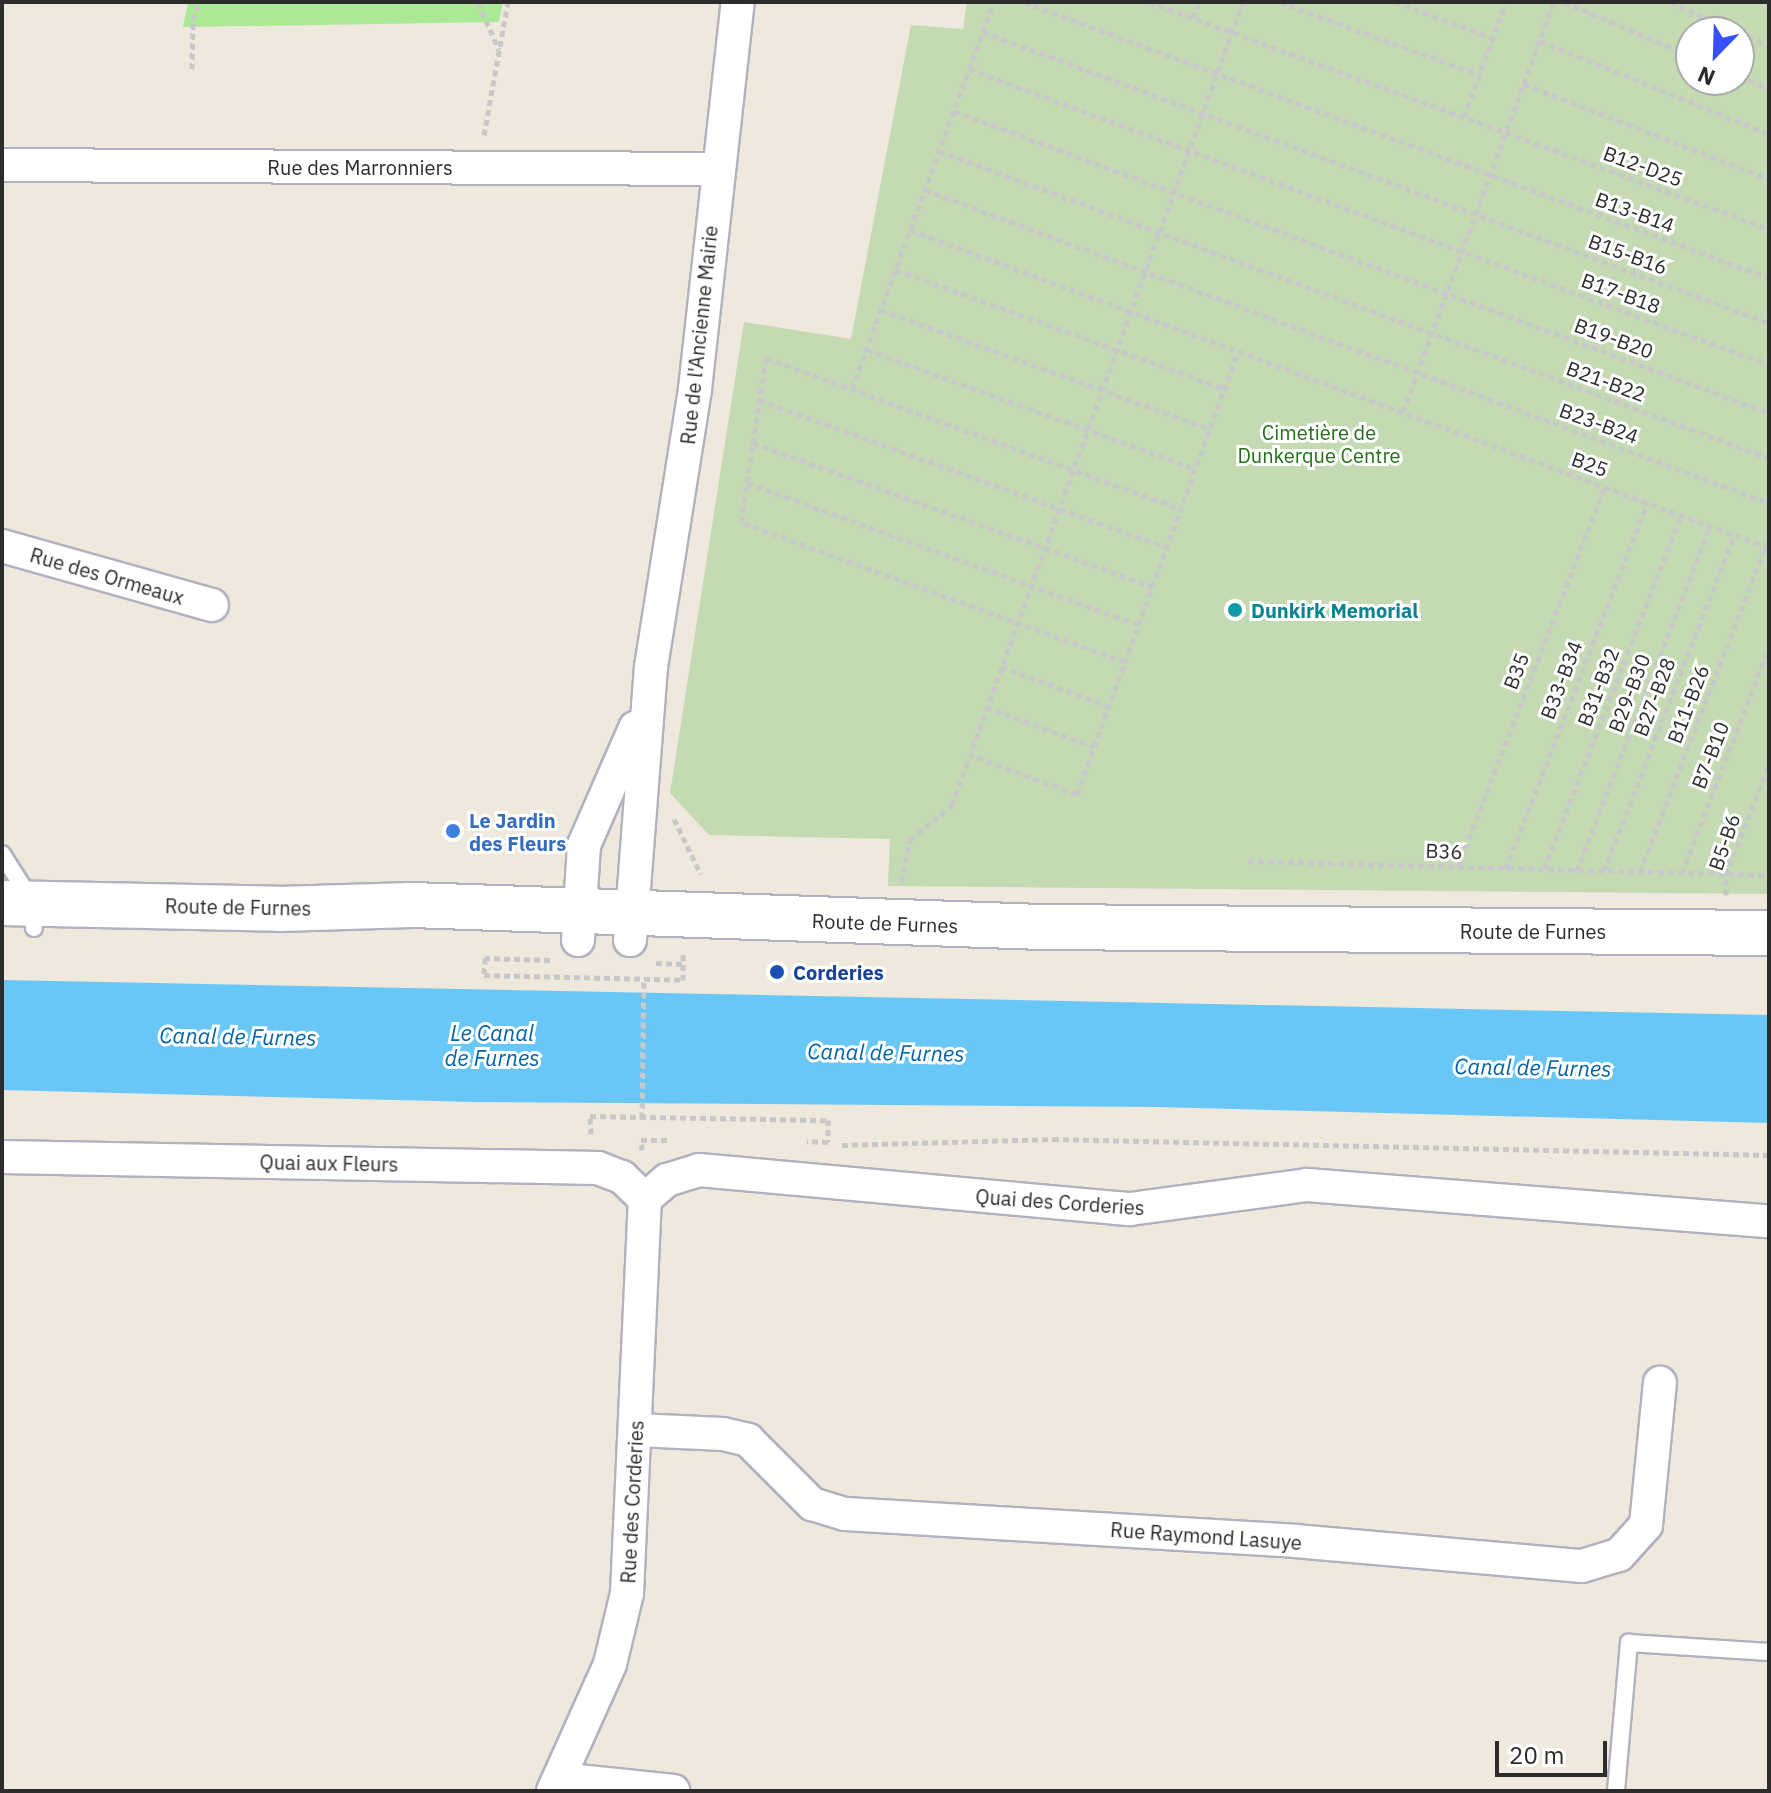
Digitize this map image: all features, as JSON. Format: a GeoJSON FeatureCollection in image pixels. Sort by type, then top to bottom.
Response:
{"type":"FeatureCollection","features":[{"type":"Feature","properties":{"kind":"main road","name":"Route de Furnes"},"geometry":{"type":"LineString","coordinates":[[18,915],[578,925],[636,944],[1769,957]]}},
{"type":"Feature","properties":{"kind":"main road","name":"Route de Furnes"},"geometry":{"type":"LineString","coordinates":[[636,944],[703,915],[895,922],[1748,933]]}},
{"type":"Feature","properties":{"kind":"street","name":"Rue de l'Ancienne Mairie"},"geometry":{"type":"LineString","coordinates":[[578,925],[587,835],[633,736],[651,667],[689,439],[738,2]]}},
{"type":"Feature","properties":{"kind":"street","name":"Rue des Marronniers"},"geometry":{"type":"LineString","coordinates":[[2,165],[717,169]]}},
{"type":"Feature","properties":{"kind":"street","name":"Rue des Ormeaux"},"geometry":{"type":"LineString","coordinates":[[2,546],[212,605]]}},
{"type":"Feature","properties":{"kind":"street","name":"Rue de l'Ancienne Mairie"},"geometry":{"type":"LineString","coordinates":[[636,944],[651,667]]}},
{"type":"Feature","properties":{"kind":"street","name":"Quai aux Fleurs"},"geometry":{"type":"LineString","coordinates":[[2,1157],[598,1168],[622,1177],[645,1199]]}},
{"type":"Feature","properties":{"kind":"street","name":"Quai des Corderies"},"geometry":{"type":"LineString","coordinates":[[645,1199],[667,1180],[699,1170],[1130,1209],[1307,1185],[1769,1221]]}},
{"type":"Feature","properties":{"kind":"street","name":"Rue des Corderies"},"geometry":{"type":"LineString","coordinates":[[556,1785],[603,1684],[622,1617],[632,1545],[645,1199]]}},
{"type":"Feature","properties":{"kind":"street","name":"Rue Raymond Lasuye"},"geometry":{"type":"LineString","coordinates":[[637,1430],[723,1434],[748,1440],[812,1504],[845,1514],[1295,1541],[1582,1566],[1619,1555],[1646,1525],[1660,1383]]}},
{"type":"Feature","properties":{"kind":"street"},"geometry":{"type":"LineString","coordinates":[[556,1785],[673,1791]]}},
{"type":"Feature","properties":{"kind":"lane"},"geometry":{"type":"LineString","coordinates":[[2,854],[18,915]]}},
{"type":"Feature","properties":{"kind":"lane"},"geometry":{"type":"LineString","coordinates":[[1616,1791],[1629,1643],[1769,1652]]}},
{"type":"Feature","properties":{"kind":"path"},"geometry":{"type":"LineString","coordinates":[[192,69],[193,20],[199,2]]}},
{"type":"Feature","properties":{"kind":"path"},"geometry":{"type":"LineString","coordinates":[[478,2],[500,50]]}},
{"type":"Feature","properties":{"kind":"path"},"geometry":{"type":"LineString","coordinates":[[479,168],[508,2]]}},
{"type":"Feature","properties":{"kind":"path"},"geometry":{"type":"LineString","coordinates":[[852,389],[994,2]]}},
{"type":"Feature","properties":{"kind":"path","name":"B13-B14"},"geometry":{"type":"LineString","coordinates":[[1024,2],[1769,278]]}},
{"type":"Feature","properties":{"kind":"path"},"geometry":{"type":"LineString","coordinates":[[1193,18],[1199,2]]}},
{"type":"Feature","properties":{"kind":"path"},"geometry":{"type":"LineString","coordinates":[[895,922],[910,840],[952,805],[1243,2]]}},
{"type":"Feature","properties":{"kind":"path"},"geometry":{"type":"LineString","coordinates":[[1280,2],[1479,75]]}},
{"type":"Feature","properties":{"kind":"path"},"geometry":{"type":"LineString","coordinates":[[1395,2],[1493,38]]}},
{"type":"Feature","properties":{"kind":"path"},"geometry":{"type":"LineString","coordinates":[[1464,117],[1506,2]]}},
{"type":"Feature","properties":{"kind":"path"},"geometry":{"type":"LineString","coordinates":[[1403,412],[1554,2]]}},
{"type":"Feature","properties":{"kind":"path"},"geometry":{"type":"LineString","coordinates":[[1564,2],[1675,49]]}},
{"type":"Feature","properties":{"kind":"path"},"geometry":{"type":"LineString","coordinates":[[1670,2],[1702,16]]}},
{"type":"Feature","properties":{"kind":"path","name":"B12-D25"},"geometry":{"type":"LineString","coordinates":[[1154,3],[1769,229]]}},
{"type":"Feature","properties":{"kind":"path","name":"B15-B16"},"geometry":{"type":"LineString","coordinates":[[983,32],[1769,323]]}},
{"type":"Feature","properties":{"kind":"path"},"geometry":{"type":"LineString","coordinates":[[1540,41],[1769,134]]}},
{"type":"Feature","properties":{"kind":"path","name":"B17-B18"},"geometry":{"type":"LineString","coordinates":[[969,69],[1769,365]]}},
{"type":"Feature","properties":{"kind":"path"},"geometry":{"type":"LineString","coordinates":[[1524,84],[1769,179]]}},
{"type":"Feature","properties":{"kind":"path","name":"B19-B20"},"geometry":{"type":"LineString","coordinates":[[954,111],[1769,413]]}},
{"type":"Feature","properties":{"kind":"path","name":"B21-B22"},"geometry":{"type":"LineString","coordinates":[[939,151],[1769,458]]}},
{"type":"Feature","properties":{"kind":"path","name":"B23-B24"},"geometry":{"type":"LineString","coordinates":[[925,190],[1769,503]]}},
{"type":"Feature","properties":{"kind":"path","name":"B25"},"geometry":{"type":"LineString","coordinates":[[910,230],[1767,548]]}},
{"type":"Feature","properties":{"kind":"path"},"geometry":{"type":"LineString","coordinates":[[896,270],[1225,389]]}},
{"type":"Feature","properties":{"kind":"path"},"geometry":{"type":"LineString","coordinates":[[881,310],[1210,429]]}},
{"type":"Feature","properties":{"kind":"path"},"geometry":{"type":"LineString","coordinates":[[867,350],[1196,469]]}},
{"type":"Feature","properties":{"kind":"path"},"geometry":{"type":"LineString","coordinates":[[968,754],[1077,794],[1238,352]]}},
{"type":"Feature","properties":{"kind":"path"},"geometry":{"type":"LineString","coordinates":[[1125,662],[741,522],[766,358],[1181,509]]}},
{"type":"Feature","properties":{"kind":"path"},"geometry":{"type":"LineString","coordinates":[[759,400],[1167,548]]}},
{"type":"Feature","properties":{"kind":"path"},"geometry":{"type":"LineString","coordinates":[[753,443],[1153,587]]}},
{"type":"Feature","properties":{"kind":"path"},"geometry":{"type":"LineString","coordinates":[[747,483],[1139,625]]}},
{"type":"Feature","properties":{"kind":"path","name":"B35"},"geometry":{"type":"LineString","coordinates":[[1458,867],[1605,487]]}},
{"type":"Feature","properties":{"kind":"path","name":"B33-B34"},"geometry":{"type":"LineString","coordinates":[[1506,869],[1647,503]]}},
{"type":"Feature","properties":{"kind":"path","name":"B31-B32"},"geometry":{"type":"LineString","coordinates":[[1544,869],[1681,515]]}},
{"type":"Feature","properties":{"kind":"path","name":"B29-B30"},"geometry":{"type":"LineString","coordinates":[[1577,871],[1710,526]]}},
{"type":"Feature","properties":{"kind":"path","name":"B27-B28"},"geometry":{"type":"LineString","coordinates":[[1604,871],[1734,535]]}},
{"type":"Feature","properties":{"kind":"path","name":"B11-B26"},"geometry":{"type":"LineString","coordinates":[[1640,872],[1769,538]]}},
{"type":"Feature","properties":{"kind":"path","name":"B7-B10"},"geometry":{"type":"LineString","coordinates":[[1682,873],[1769,648]]}},
{"type":"Feature","properties":{"kind":"path"},"geometry":{"type":"LineString","coordinates":[[1000,667],[1109,706]]}},
{"type":"Feature","properties":{"kind":"path"},"geometry":{"type":"LineString","coordinates":[[986,707],[1094,747]]}},
{"type":"Feature","properties":{"kind":"path","name":"B5-B6"},"geometry":{"type":"LineString","coordinates":[[1748,933],[1726,875],[1769,764]]}},
{"type":"Feature","properties":{"kind":"path"},"geometry":{"type":"LineString","coordinates":[[670,812],[699,864],[703,915]]}},
{"type":"Feature","properties":{"kind":"path","name":"B36"},"geometry":{"type":"LineString","coordinates":[[1248,861],[1769,875]]}},
{"type":"Feature","properties":{"kind":"path"},"geometry":{"type":"LineString","coordinates":[[636,944],[683,980]]}},
{"type":"Feature","properties":{"kind":"path"},"geometry":{"type":"LineString","coordinates":[[636,944],[642,1118]]}},
{"type":"Feature","properties":{"kind":"path"},"geometry":{"type":"LineString","coordinates":[[590,1116],[828,1120],[828,1142],[797,1141]]}},
{"type":"Feature","properties":{"kind":"path"},"geometry":{"type":"LineString","coordinates":[[804,1147],[1053,1139],[1769,1155]]}},
{"type":"Feature","properties":{"kind":"path"},"geometry":{"type":"LineString","coordinates":[[656,1150],[642,1150],[641,1140],[672,1140]]}},
{"type":"Feature","properties":{"kind":"green space"},"geometry":{"type":"Polygon","coordinates":[[[188,2],[503,2],[499,22],[183,27],[188,2]]]}},
{"type":"Feature","properties":{"kind":"green space","name":"Cimetière de Dunkerque Centre"},"geometry":{"type":"Polygon","coordinates":[[[967,2],[1769,2],[1769,894],[888,886],[890,839],[709,835],[670,793],[744,322],[851,339],[911,25],[963,29],[967,2]]]}},
{"type":"Feature","properties":{"kind":"water","name":"Le Canal de Furnes"},"geometry":{"type":"Polygon","coordinates":[[[2,980],[1769,1015],[1769,1123],[1157,1107],[475,1102],[2,1090],[2,980]]]}},
{"type":"Feature","properties":{"kind":"place","name":"Dunkirk Memorial"},"geometry":{"type":"Point","coordinates":[1235,610]}},
{"type":"Feature","properties":{"kind":"place","name":"Le Jardin des Fleurs"},"geometry":{"type":"Point","coordinates":[453,831]}},
{"type":"Feature","properties":{"kind":"place","name":"Corderies"},"geometry":{"type":"Point","coordinates":[777,972]}},
{"type":"Feature","properties":{"kind":"water label","name":"Canal de Furnes"},"geometry":{"type":"Point","coordinates":[238,1036]}},
{"type":"Feature","properties":{"kind":"water label","name":"Canal de Furnes"},"geometry":{"type":"Point","coordinates":[886,1052]}},
{"type":"Feature","properties":{"kind":"water label","name":"Canal de Furnes"},"geometry":{"type":"Point","coordinates":[1533,1067]}}]}
